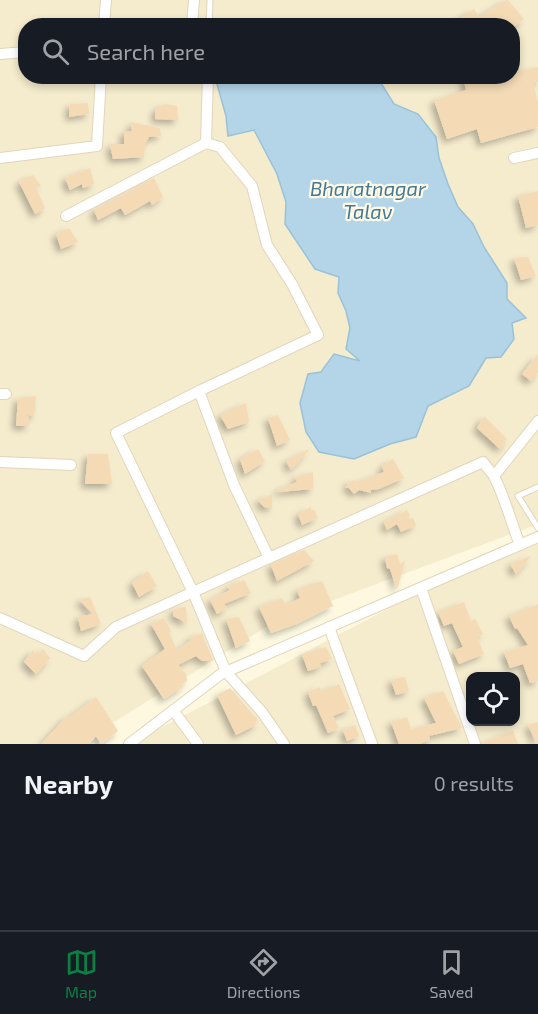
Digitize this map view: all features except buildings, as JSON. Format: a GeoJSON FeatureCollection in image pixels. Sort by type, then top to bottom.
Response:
{"type":"FeatureCollection","features":[{"type":"Feature","properties":{"kind":"street"},"geometry":{"type":"LineString","coordinates":[[105,18],[106,0]]}},
{"type":"Feature","properties":{"kind":"street"},"geometry":{"type":"LineString","coordinates":[[193,18],[195,0]]}},
{"type":"Feature","properties":{"kind":"street"},"geometry":{"type":"LineString","coordinates":[[0,54],[18,53]]}},
{"type":"Feature","properties":{"kind":"street"},"geometry":{"type":"LineString","coordinates":[[0,158],[97,146],[101,84]]}},
{"type":"Feature","properties":{"kind":"street"},"geometry":{"type":"LineString","coordinates":[[206,143],[208,84]]}},
{"type":"Feature","properties":{"kind":"street"},"geometry":{"type":"LineString","coordinates":[[66,216],[206,143],[220,147],[252,186],[267,244],[292,284],[318,335],[116,433],[193,592],[226,672],[262,712],[284,744]]}},
{"type":"Feature","properties":{"kind":"street"},"geometry":{"type":"LineString","coordinates":[[514,158],[538,153]]}},
{"type":"Feature","properties":{"kind":"street"},"geometry":{"type":"LineString","coordinates":[[199,391],[234,485],[269,558]]}},
{"type":"Feature","properties":{"kind":"street"},"geometry":{"type":"LineString","coordinates":[[494,476],[538,421]]}},
{"type":"Feature","properties":{"kind":"street"},"geometry":{"type":"LineString","coordinates":[[0,462],[71,465]]}},
{"type":"Feature","properties":{"kind":"street"},"geometry":{"type":"LineString","coordinates":[[0,618],[84,656],[116,627],[483,462],[504,495],[506,508],[520,545]]}},
{"type":"Feature","properties":{"kind":"street"},"geometry":{"type":"LineString","coordinates":[[129,744],[226,672],[538,537]]}},
{"type":"Feature","properties":{"kind":"street"},"geometry":{"type":"LineString","coordinates":[[421,588],[475,744]]}},
{"type":"Feature","properties":{"kind":"street"},"geometry":{"type":"LineString","coordinates":[[329,627],[372,744]]}},
{"type":"Feature","properties":{"kind":"street"},"geometry":{"type":"LineString","coordinates":[[173,710],[198,744]]}},
{"type":"Feature","properties":{"kind":"lane"},"geometry":{"type":"LineString","coordinates":[[209,18],[210,0]]}},
{"type":"Feature","properties":{"kind":"lane"},"geometry":{"type":"LineString","coordinates":[[538,487],[518,496],[538,528]]}},
{"type":"Feature","properties":{"kind":"shaded area"},"geometry":{"type":"Polygon","coordinates":[[[0,0],[538,0],[538,524],[274,622],[79,744],[0,744],[0,0]]]}},
{"type":"Feature","properties":{"kind":"shaded area"},"geometry":{"type":"Polygon","coordinates":[[[538,530],[538,744],[130,744],[538,530]]]}},
{"type":"Feature","properties":{"kind":"water","name":"Bharatnagar Talav"},"geometry":{"type":"Polygon","coordinates":[[[217,84],[382,84],[394,104],[418,114],[436,137],[439,158],[458,207],[473,224],[484,247],[507,283],[507,299],[526,318],[512,323],[514,339],[501,357],[486,358],[469,386],[428,406],[416,437],[390,444],[354,459],[319,452],[306,432],[300,403],[308,374],[321,372],[334,354],[360,361],[346,349],[350,328],[338,293],[339,277],[315,269],[285,224],[286,202],[277,174],[254,130],[228,136],[226,116],[217,84]]]}}]}
